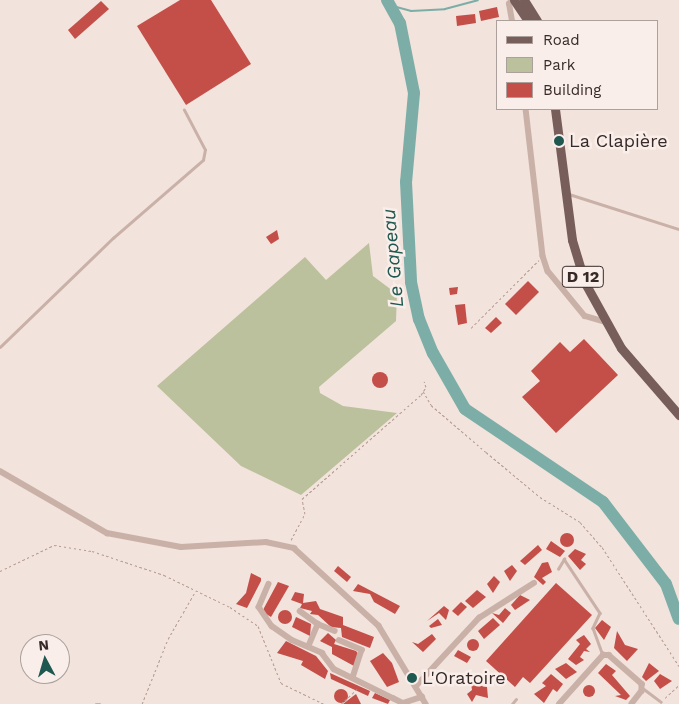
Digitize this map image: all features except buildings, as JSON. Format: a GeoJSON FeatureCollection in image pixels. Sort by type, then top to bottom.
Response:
{"type":"FeatureCollection","features":[{"type":"Feature","properties":{"kind":"main road"},"geometry":{"type":"LineString","coordinates":[[513,0],[527,20]]}},
{"type":"Feature","properties":{"kind":"main road"},"geometry":{"type":"LineString","coordinates":[[524,0],[536,20]]}},
{"type":"Feature","properties":{"kind":"main road","name":"D 12"},"geometry":{"type":"LineString","coordinates":[[555,110],[565,194],[578,263],[603,321],[633,364],[679,415]]}},
{"type":"Feature","properties":{"kind":"street"},"geometry":{"type":"LineString","coordinates":[[512,20],[509,4],[513,0]]}},
{"type":"Feature","properties":{"kind":"street"},"geometry":{"type":"LineString","coordinates":[[526,110],[543,256],[548,271],[585,316],[603,321]]}},
{"type":"Feature","properties":{"kind":"street"},"geometry":{"type":"LineString","coordinates":[[0,471],[77,518],[116,535],[181,547],[266,542],[288,545],[380,626],[426,704]]}},
{"type":"Feature","properties":{"kind":"street"},"geometry":{"type":"LineString","coordinates":[[416,686],[479,618],[534,583]]}},
{"type":"Feature","properties":{"kind":"street"},"geometry":{"type":"LineString","coordinates":[[269,584],[259,607],[260,614],[292,640],[322,653],[334,669],[403,703],[422,696]]}},
{"type":"Feature","properties":{"kind":"street"},"geometry":{"type":"LineString","coordinates":[[300,611],[318,624],[335,631]]}},
{"type":"Feature","properties":{"kind":"street"},"geometry":{"type":"LineString","coordinates":[[308,647],[318,624]]}},
{"type":"Feature","properties":{"kind":"street"},"geometry":{"type":"LineString","coordinates":[[339,640],[362,650],[353,678]]}},
{"type":"Feature","properties":{"kind":"street"},"geometry":{"type":"LineString","coordinates":[[559,704],[603,655],[609,655],[643,688],[632,704]]}},
{"type":"Feature","properties":{"kind":"lane"},"geometry":{"type":"LineString","coordinates":[[0,347],[113,238],[204,160],[205,150],[184,110]]}},
{"type":"Feature","properties":{"kind":"lane"},"geometry":{"type":"LineString","coordinates":[[565,194],[576,194],[679,229]]}},
{"type":"Feature","properties":{"kind":"lane"},"geometry":{"type":"LineString","coordinates":[[558,569],[564,559],[600,613],[593,628],[603,655]]}},
{"type":"Feature","properties":{"kind":"lane"},"geometry":{"type":"LineString","coordinates":[[643,688],[661,702]]}},
{"type":"Feature","properties":{"kind":"lane"},"geometry":{"type":"LineString","coordinates":[[512,704],[516,699]]}},
{"type":"Feature","properties":{"kind":"path"},"geometry":{"type":"LineString","coordinates":[[471,328],[543,256]]}},
{"type":"Feature","properties":{"kind":"path"},"geometry":{"type":"LineString","coordinates":[[424,381],[424,391],[431,405],[540,497],[580,522],[602,547],[679,666]]}},
{"type":"Feature","properties":{"kind":"path"},"geometry":{"type":"LineString","coordinates":[[288,545],[305,514],[302,499],[424,391]]}},
{"type":"Feature","properties":{"kind":"path"},"geometry":{"type":"LineString","coordinates":[[0,571],[54,545],[92,551],[164,576],[230,607],[258,626],[282,683],[324,704]]}},
{"type":"Feature","properties":{"kind":"path"},"geometry":{"type":"LineString","coordinates":[[142,704],[168,639],[195,592]]}},
{"type":"Feature","properties":{"kind":"path"},"geometry":{"type":"LineString","coordinates":[[661,702],[679,685]]}},
{"type":"Feature","properties":{"kind":"path"},"geometry":{"type":"LineString","coordinates":[[341,704],[355,692]]}},
{"type":"Feature","properties":{"kind":"green space"},"geometry":{"type":"Polygon","coordinates":[[[369,243],[373,276],[397,294],[396,321],[319,387],[320,393],[343,406],[397,413],[301,495],[241,466],[157,386],[305,257],[326,280],[369,243]]]}},
{"type":"Feature","properties":{"kind":"waterway","name":"Le Gapeau"},"geometry":{"type":"LineString","coordinates":[[387,0],[400,23],[414,93],[406,182],[411,282],[419,319],[433,353],[465,409],[603,502],[666,584],[679,619]]}},
{"type":"Feature","properties":{"kind":"waterway"},"geometry":{"type":"LineString","coordinates":[[389,5],[411,11],[445,9],[478,0]]}},
{"type":"Feature","properties":{"kind":"place","name":"La Clapière"},"geometry":{"type":"Point","coordinates":[559,141]}},
{"type":"Feature","properties":{"kind":"place","name":"L'Oratoire"},"geometry":{"type":"Point","coordinates":[412,678]}}]}
